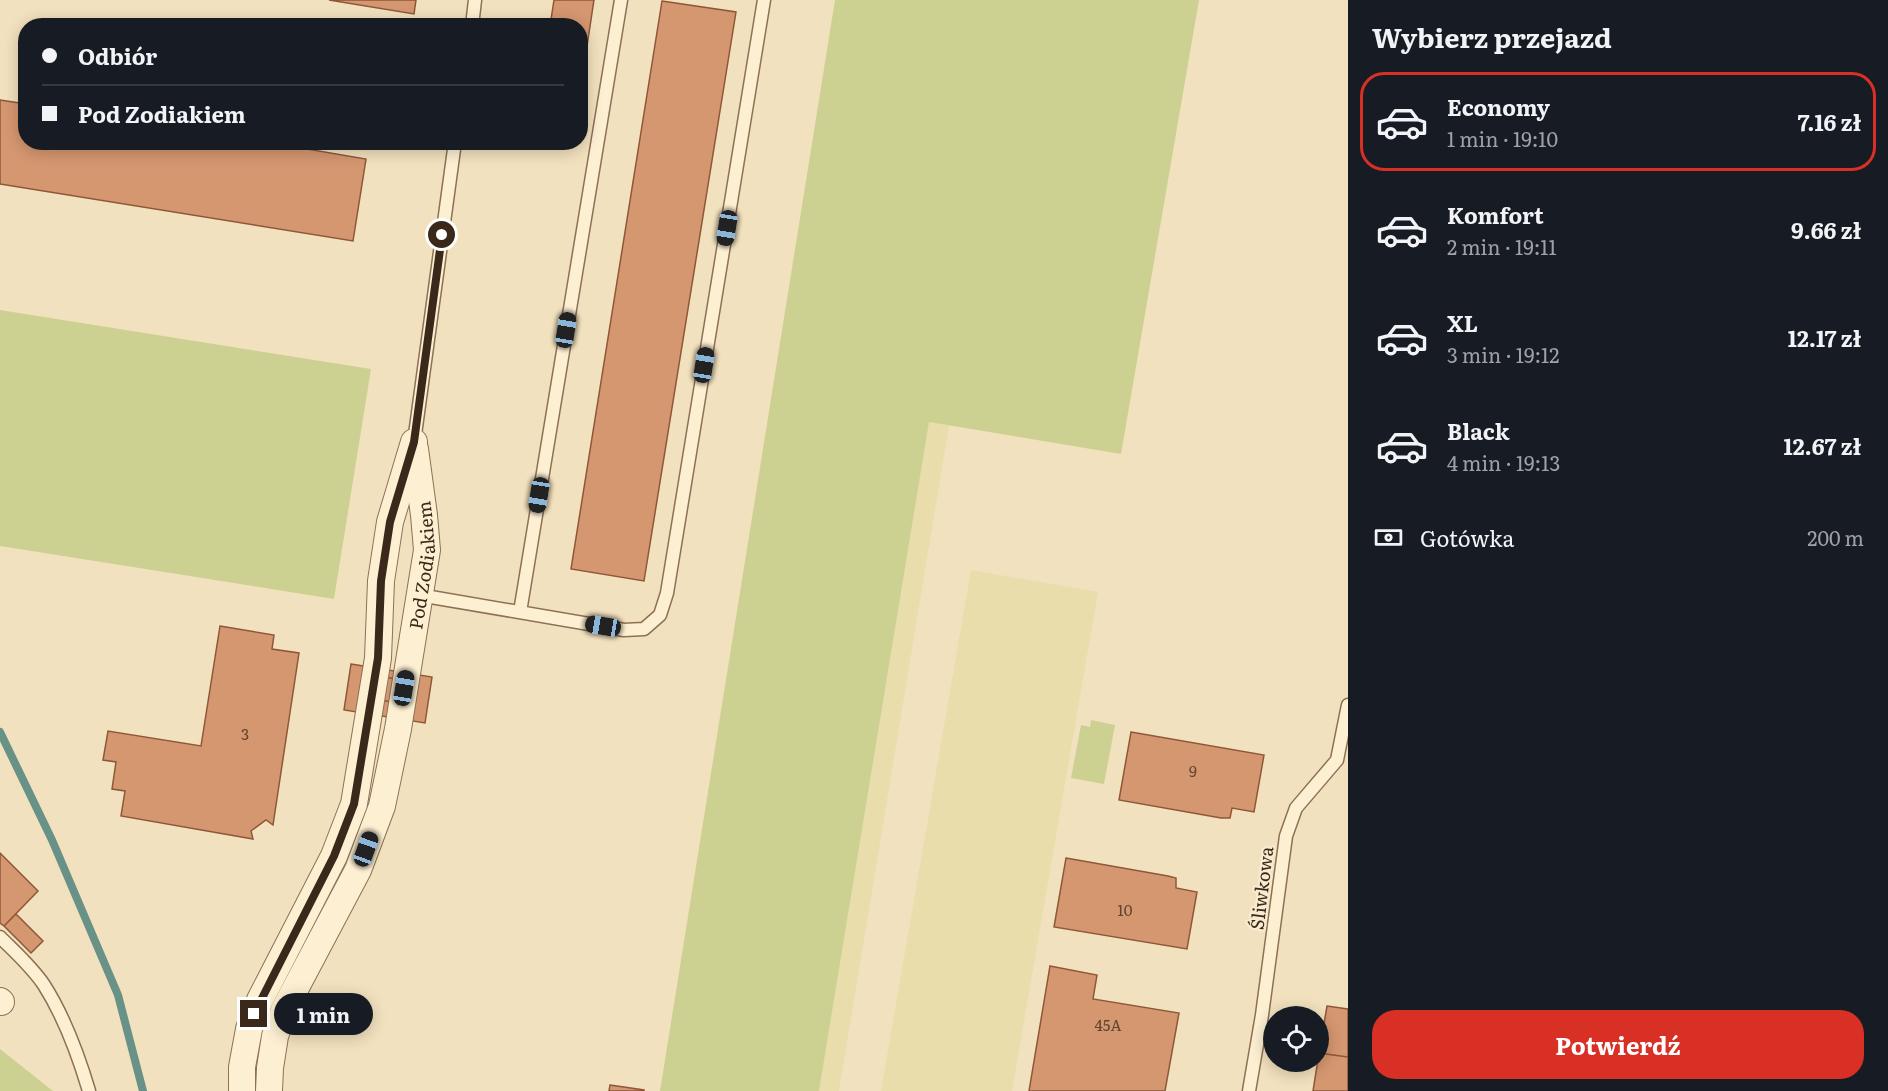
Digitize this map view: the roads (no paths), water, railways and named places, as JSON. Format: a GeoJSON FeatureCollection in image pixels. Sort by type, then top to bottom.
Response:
{"type":"FeatureCollection","features":[{"type":"Feature","properties":{"kind":"street","name":"Pod Zodiakiem"},"geometry":{"type":"LineString","coordinates":[[269,1091],[275,1036],[284,1010],[358,870],[382,806],[398,729],[427,550],[414,442]]}},
{"type":"Feature","properties":{"kind":"street","name":"Pod Zodiakiem"},"geometry":{"type":"LineString","coordinates":[[242,1091],[242,1067],[252,1019],[334,856],[354,804],[378,658],[381,581],[390,522],[414,442]]}},
{"type":"Feature","properties":{"kind":"lane"},"geometry":{"type":"LineString","coordinates":[[473,18],[475,0]]}},
{"type":"Feature","properties":{"kind":"lane"},"geometry":{"type":"LineString","coordinates":[[520,612],[621,0]]}},
{"type":"Feature","properties":{"kind":"lane"},"geometry":{"type":"LineString","coordinates":[[419,595],[624,630],[644,629],[660,615],[667,592],[764,0]]}},
{"type":"Feature","properties":{"kind":"lane"},"geometry":{"type":"LineString","coordinates":[[414,442],[454,150]]}},
{"type":"Feature","properties":{"kind":"lane","name":"Śliwkowa"},"geometry":{"type":"LineString","coordinates":[[1249,1091],[1286,836],[1296,808],[1337,760],[1348,705]]}},
{"type":"Feature","properties":{"kind":"lane"},"geometry":{"type":"LineString","coordinates":[[0,938],[28,964],[44,984],[69,1032],[89,1091]]}},
{"type":"Feature","properties":{"kind":"waterway"},"geometry":{"type":"LineString","coordinates":[[0,732],[52,840],[118,995],[143,1091]]}}]}
